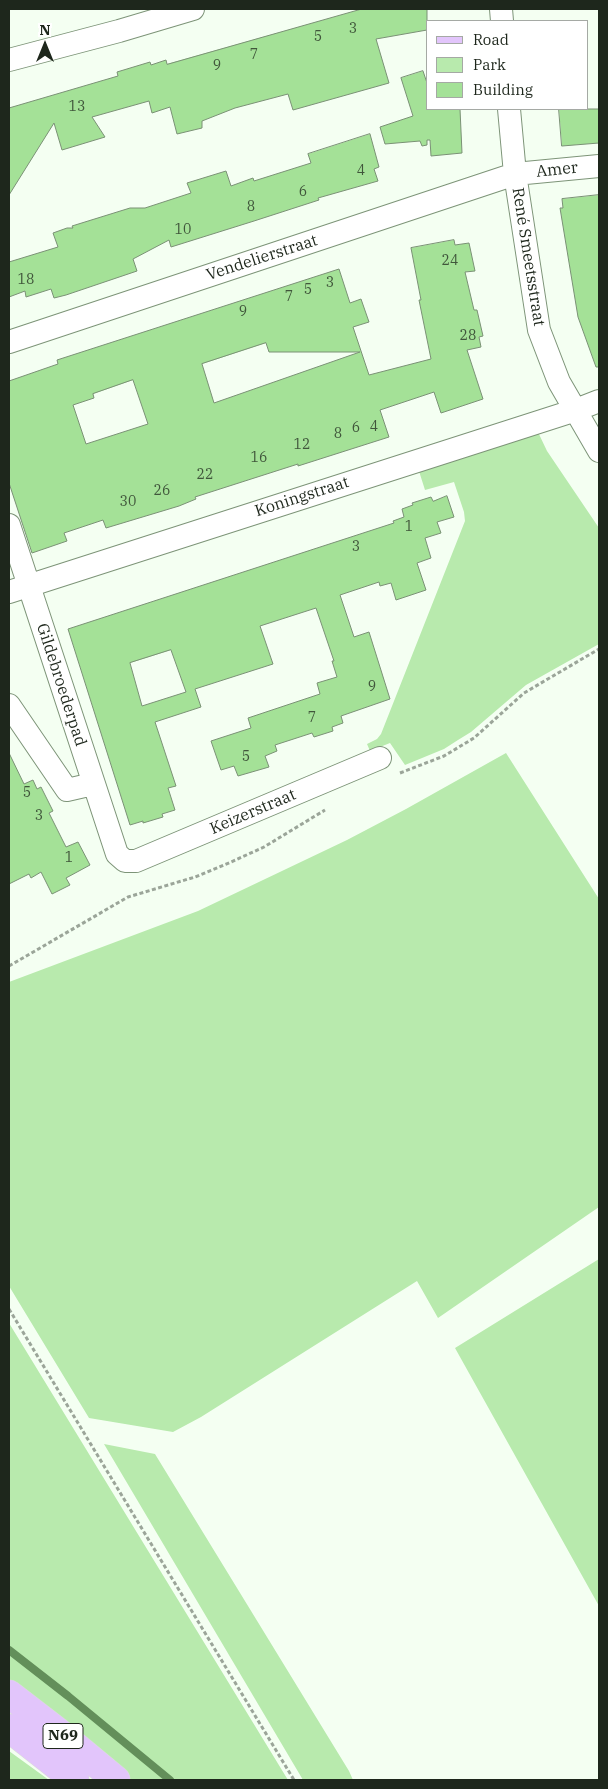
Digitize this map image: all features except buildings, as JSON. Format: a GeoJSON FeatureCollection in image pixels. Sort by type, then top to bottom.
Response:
{"type":"FeatureCollection","features":[{"type":"Feature","properties":{"kind":"main road","name":"N69"},"geometry":{"type":"LineString","coordinates":[[9,1694],[116,1780]]}},
{"type":"Feature","properties":{"kind":"main road","name":"N69"},"geometry":{"type":"LineString","coordinates":[[9,1728],[75,1780]]}},
{"type":"Feature","properties":{"kind":"street"},"geometry":{"type":"LineString","coordinates":[[9,60],[193,9]]}},
{"type":"Feature","properties":{"kind":"street","name":"René Smeetsstraat"},"geometry":{"type":"LineString","coordinates":[[510,110],[515,174],[539,330],[559,382],[599,451]]}},
{"type":"Feature","properties":{"kind":"street","name":"Amer"},"geometry":{"type":"LineString","coordinates":[[515,174],[599,166]]}},
{"type":"Feature","properties":{"kind":"street","name":"Vendelierstraat"},"geometry":{"type":"LineString","coordinates":[[9,342],[515,174]]}},
{"type":"Feature","properties":{"kind":"street","name":"Koningstraat"},"geometry":{"type":"LineString","coordinates":[[18,588],[576,410],[599,401]]}},
{"type":"Feature","properties":{"kind":"street"},"geometry":{"type":"LineString","coordinates":[[9,525],[18,588]]}},
{"type":"Feature","properties":{"kind":"street","name":"Gildebroederpad"},"geometry":{"type":"LineString","coordinates":[[18,588],[93,784],[117,854],[125,861]]}},
{"type":"Feature","properties":{"kind":"street"},"geometry":{"type":"LineString","coordinates":[[9,706],[68,790],[93,784]]}},
{"type":"Feature","properties":{"kind":"street","name":"Keizerstraat"},"geometry":{"type":"LineString","coordinates":[[125,861],[136,862],[380,758]]}},
{"type":"Feature","properties":{"kind":"path"},"geometry":{"type":"LineString","coordinates":[[9,1309],[294,1780]]}},
{"type":"Feature","properties":{"kind":"green space"},"geometry":{"type":"Polygon","coordinates":[[[537,430],[547,451],[599,528],[599,644],[526,685],[471,732],[444,749],[405,765],[390,743],[370,751],[367,744],[377,739],[381,734],[465,521],[454,482],[425,490],[418,468],[537,430]]]}},
{"type":"Feature","properties":{"kind":"green space"},"geometry":{"type":"Polygon","coordinates":[[[506,753],[599,899],[599,1207],[438,1318],[417,1281],[201,1417],[173,1432],[89,1418],[9,1286],[9,982],[198,911],[347,840],[506,753]]]}},
{"type":"Feature","properties":{"kind":"green space"},"geometry":{"type":"Polygon","coordinates":[[[599,1259],[599,1606],[455,1348],[599,1259]]]}},
{"type":"Feature","properties":{"kind":"green space"},"geometry":{"type":"Polygon","coordinates":[[[9,1323],[288,1780],[128,1780],[9,1684],[9,1323]]]}},
{"type":"Feature","properties":{"kind":"green space"},"geometry":{"type":"Polygon","coordinates":[[[104,1444],[155,1454],[353,1780],[303,1780],[104,1444]]]}},
{"type":"Feature","properties":{"kind":"green space"},"geometry":{"type":"Polygon","coordinates":[[[9,1751],[49,1780],[9,1780],[9,1751]]]}},
{"type":"Feature","properties":{"kind":"waterway"},"geometry":{"type":"LineString","coordinates":[[9,1650],[170,1780]]}}]}
